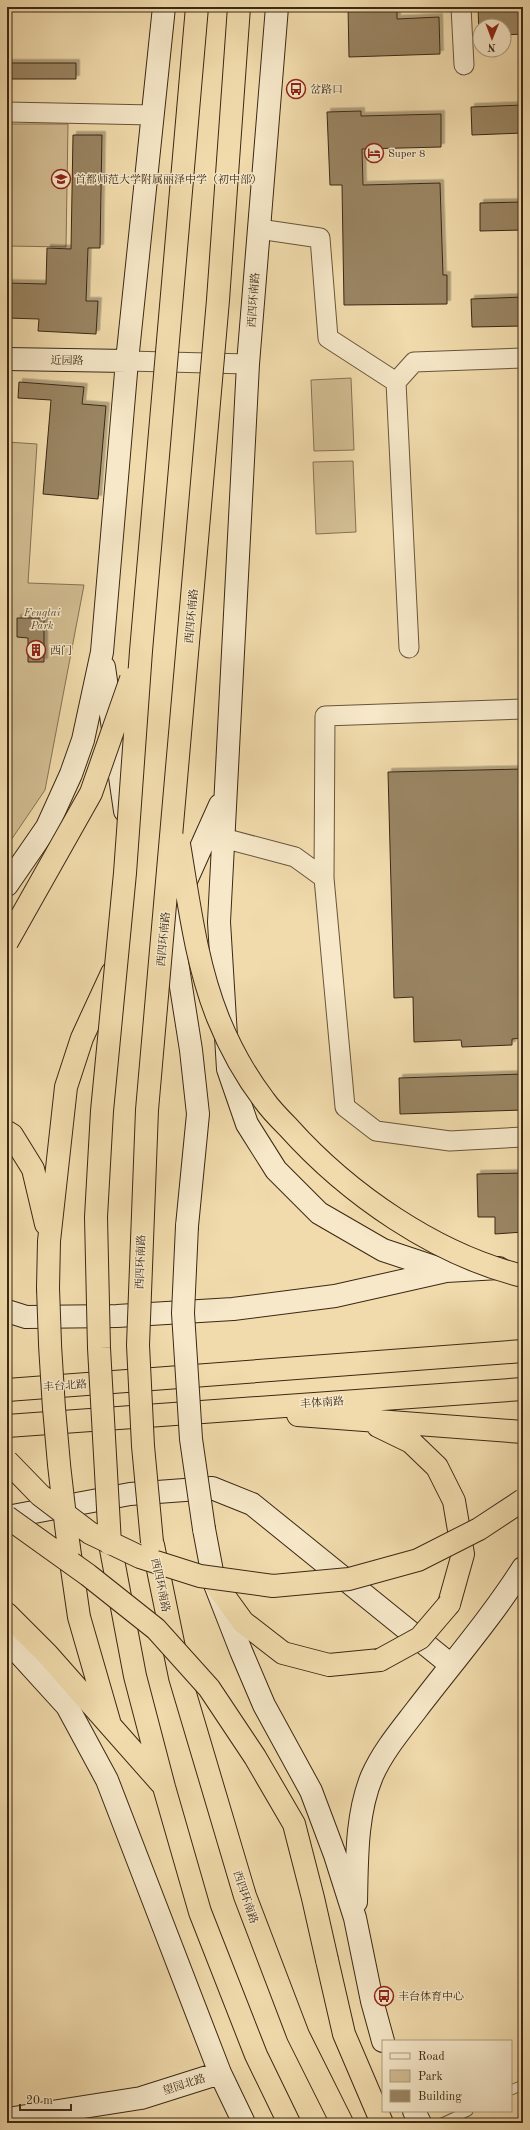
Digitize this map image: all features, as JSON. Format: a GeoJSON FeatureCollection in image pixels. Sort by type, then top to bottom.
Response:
{"type":"FeatureCollection","features":[{"type":"Feature","properties":{"kind":"highway"},"geometry":{"type":"LineString","coordinates":[[196,7],[141,652],[125,873],[102,1111],[96,1217],[99,1348],[110,1544],[135,1676],[164,1787],[200,1912],[256,2056],[289,2123]]}},
{"type":"Feature","properties":{"kind":"highway","name":"西四环南路"},"geometry":{"type":"LineString","coordinates":[[240,7],[218,300],[174,816],[147,1110],[138,1345],[143,1446],[152,1542],[180,1677],[244,1896],[298,2035],[342,2123]]}},
{"type":"Feature","properties":{"kind":"highway"},"geometry":{"type":"LineString","coordinates":[[7,942],[91,793],[141,652]]}},
{"type":"Feature","properties":{"kind":"highway"},"geometry":{"type":"LineString","coordinates":[[174,816],[202,971],[218,1018],[236,1058],[264,1101],[306,1148],[351,1186],[395,1218],[452,1251],[503,1271],[523,1276]]}},
{"type":"Feature","properties":{"kind":"highway"},"geometry":{"type":"LineString","coordinates":[[111,1726],[79,1617],[69,1548],[55,1436],[50,1367],[48,1288],[49,1241],[66,1087],[82,1038],[112,973]]}},
{"type":"Feature","properties":{"kind":"highway"},"geometry":{"type":"LineString","coordinates":[[7,1132],[12,1135],[33,1169],[49,1241]]}},
{"type":"Feature","properties":{"kind":"highway","name":"丰台北路"},"geometry":{"type":"LineString","coordinates":[[7,1390],[523,1351]]}},
{"type":"Feature","properties":{"kind":"highway","name":"丰体南路"},"geometry":{"type":"LineString","coordinates":[[7,1426],[523,1389]]}},
{"type":"Feature","properties":{"kind":"highway"},"geometry":{"type":"LineString","coordinates":[[231,1409],[366,1421],[523,1432]]}},
{"type":"Feature","properties":{"kind":"highway"},"geometry":{"type":"LineString","coordinates":[[214,1582],[243,1622],[283,1653],[329,1665],[380,1660],[420,1638],[449,1604],[463,1554],[454,1501],[437,1467],[411,1442],[366,1421]]}},
{"type":"Feature","properties":{"kind":"highway"},"geometry":{"type":"LineString","coordinates":[[7,1461],[40,1495],[90,1533],[140,1557],[200,1576],[273,1586],[349,1579],[418,1560],[479,1529],[523,1500]]}},
{"type":"Feature","properties":{"kind":"highway"},"geometry":{"type":"LineString","coordinates":[[7,1517],[88,1576],[156,1629],[209,1688],[255,1757],[294,1824],[313,1898],[344,2034],[382,2123]]}},
{"type":"Feature","properties":{"kind":"highway"},"geometry":{"type":"LineString","coordinates":[[7,1614],[47,1654],[164,1787]]}},
{"type":"Feature","properties":{"kind":"street"},"geometry":{"type":"LineString","coordinates":[[7,885],[46,827],[71,774],[83,740],[102,652],[127,361],[164,7]]}},
{"type":"Feature","properties":{"kind":"street"},"geometry":{"type":"LineString","coordinates":[[112,973],[127,824],[196,7]]}},
{"type":"Feature","properties":{"kind":"street","name":"西四环南路"},"geometry":{"type":"LineString","coordinates":[[240,7],[170,917],[191,1050],[198,1114],[188,1226],[183,1313],[190,1439],[214,1582],[264,1705],[311,1791],[355,1918],[372,2001],[383,2040]]}},
{"type":"Feature","properties":{"kind":"street","name":"西四环南路"},"geometry":{"type":"LineString","coordinates":[[170,917],[225,793],[248,364],[277,7]]}},
{"type":"Feature","properties":{"kind":"street"},"geometry":{"type":"LineString","coordinates":[[461,7],[464,64]]}},
{"type":"Feature","properties":{"kind":"street"},"geometry":{"type":"LineString","coordinates":[[7,112],[153,115]]}},
{"type":"Feature","properties":{"kind":"street"},"geometry":{"type":"LineString","coordinates":[[259,229],[320,238],[328,338],[396,382]]}},
{"type":"Feature","properties":{"kind":"street"},"geometry":{"type":"LineString","coordinates":[[409,648],[396,382],[414,362],[523,358]]}},
{"type":"Feature","properties":{"kind":"street","name":"近园路"},"geometry":{"type":"LineString","coordinates":[[7,359],[127,361]]}},
{"type":"Feature","properties":{"kind":"street"},"geometry":{"type":"LineString","coordinates":[[127,361],[248,364]]}},
{"type":"Feature","properties":{"kind":"street"},"geometry":{"type":"LineString","coordinates":[[102,652],[127,824]]}},
{"type":"Feature","properties":{"kind":"street"},"geometry":{"type":"LineString","coordinates":[[523,709],[325,716],[324,878],[345,1107],[376,1131],[450,1141],[523,1137]]}},
{"type":"Feature","properties":{"kind":"street"},"geometry":{"type":"LineString","coordinates":[[225,793],[219,922],[228,1069],[247,1124],[276,1170],[319,1213],[383,1250],[446,1271]]}},
{"type":"Feature","properties":{"kind":"street"},"geometry":{"type":"LineString","coordinates":[[223,838],[295,857],[324,878]]}},
{"type":"Feature","properties":{"kind":"street"},"geometry":{"type":"LineString","coordinates":[[7,1311],[26,1317],[117,1316],[232,1309],[335,1296],[446,1271],[523,1267]]}},
{"type":"Feature","properties":{"kind":"street"},"geometry":{"type":"LineString","coordinates":[[7,1517],[130,1494],[212,1488],[252,1504],[451,1665]]}},
{"type":"Feature","properties":{"kind":"street"},"geometry":{"type":"LineString","coordinates":[[355,1918],[357,1861],[363,1806],[372,1777],[385,1751],[500,1604],[523,1568]]}},
{"type":"Feature","properties":{"kind":"street"},"geometry":{"type":"LineString","coordinates":[[7,1640],[67,1706],[107,1780],[220,2073],[244,2123]]}},
{"type":"Feature","properties":{"kind":"street","name":"望园北路"},"geometry":{"type":"LineString","coordinates":[[7,2119],[141,2098],[220,2073]]}},
{"type":"Feature","properties":{"kind":"street"},"geometry":{"type":"LineString","coordinates":[[414,2112],[420,2123]]}},
{"type":"Feature","properties":{"kind":"lane"},"geometry":{"type":"LineString","coordinates":[[512,2090],[523,2085]]}},
{"type":"Feature","properties":{"kind":"lane"},"geometry":{"type":"LineString","coordinates":[[442,2123],[466,2112]]}},
{"type":"Feature","properties":{"kind":"green space"},"geometry":{"type":"Polygon","coordinates":[[[7,124],[68,124],[66,247],[7,246],[7,124]]]}},
{"type":"Feature","properties":{"kind":"green space"},"geometry":{"type":"Polygon","coordinates":[[[351,378],[354,450],[314,451],[311,380],[351,378]]]}},
{"type":"Feature","properties":{"kind":"green space","name":"Fengtai Park"},"geometry":{"type":"Polygon","coordinates":[[[7,442],[37,444],[28,583],[84,585],[45,790],[7,846],[7,442]]]}},
{"type":"Feature","properties":{"kind":"green space"},"geometry":{"type":"Polygon","coordinates":[[[353,461],[356,532],[316,534],[313,462],[353,461]]]}},
{"type":"Feature","properties":{"kind":"building"},"geometry":{"type":"Polygon","coordinates":[[[348,7],[397,7],[397,19],[439,17],[440,54],[349,57],[348,7]]]}},
{"type":"Feature","properties":{"kind":"building"},"geometry":{"type":"Polygon","coordinates":[[[478,7],[523,7],[523,34],[512,35],[512,18],[478,18],[478,7]]]}},
{"type":"Feature","properties":{"kind":"building"},"geometry":{"type":"Polygon","coordinates":[[[7,63],[76,63],[76,79],[7,79],[7,63]]]}},
{"type":"Feature","properties":{"kind":"building"},"geometry":{"type":"Polygon","coordinates":[[[523,105],[523,133],[472,135],[471,107],[523,105]]]}},
{"type":"Feature","properties":{"kind":"building"},"geometry":{"type":"Polygon","coordinates":[[[361,111],[361,116],[441,114],[441,147],[362,149],[363,185],[440,183],[443,275],[447,275],[447,304],[344,305],[342,185],[330,185],[327,112],[361,111]]]}},
{"type":"Feature","properties":{"kind":"building"},"geometry":{"type":"Polygon","coordinates":[[[73,135],[102,135],[100,248],[88,248],[86,301],[98,301],[96,334],[38,331],[39,319],[7,318],[7,283],[46,284],[47,248],[71,249],[73,135]]]}},
{"type":"Feature","properties":{"kind":"building"},"geometry":{"type":"Polygon","coordinates":[[[523,202],[523,230],[480,231],[480,203],[523,202]]]}},
{"type":"Feature","properties":{"kind":"building"},"geometry":{"type":"Polygon","coordinates":[[[523,297],[523,326],[472,327],[471,299],[523,297]]]}},
{"type":"Feature","properties":{"kind":"building"},"geometry":{"type":"Polygon","coordinates":[[[19,382],[84,387],[82,404],[106,406],[98,499],[43,494],[51,400],[18,398],[19,382]]]}},
{"type":"Feature","properties":{"kind":"building","name":"西门"},"geometry":{"type":"Polygon","coordinates":[[[17,618],[44,618],[44,662],[28,662],[28,638],[17,637],[17,618]]]}},
{"type":"Feature","properties":{"kind":"building"},"geometry":{"type":"Polygon","coordinates":[[[523,769],[523,1038],[512,1039],[512,1045],[462,1047],[461,1040],[414,1042],[413,997],[394,998],[388,772],[523,769]]]}},
{"type":"Feature","properties":{"kind":"building"},"geometry":{"type":"Polygon","coordinates":[[[523,1074],[523,1110],[400,1114],[399,1078],[523,1074]]]}},
{"type":"Feature","properties":{"kind":"building"},"geometry":{"type":"Polygon","coordinates":[[[523,1173],[523,1232],[495,1234],[495,1217],[478,1217],[477,1174],[523,1173]]]}},
{"type":"Feature","properties":{"kind":"place","name":"岔路口"},"geometry":{"type":"Point","coordinates":[296,89]}},
{"type":"Feature","properties":{"kind":"place","name":"Super 8"},"geometry":{"type":"Point","coordinates":[374,153]}},
{"type":"Feature","properties":{"kind":"place","name":"首都师范大学附属丽泽中学（初中部）"},"geometry":{"type":"Point","coordinates":[61,179]}},
{"type":"Feature","properties":{"kind":"place","name":"西门"},"geometry":{"type":"Point","coordinates":[36,650]}},
{"type":"Feature","properties":{"kind":"place","name":"丰台体育中心"},"geometry":{"type":"Point","coordinates":[384,1996]}}]}
